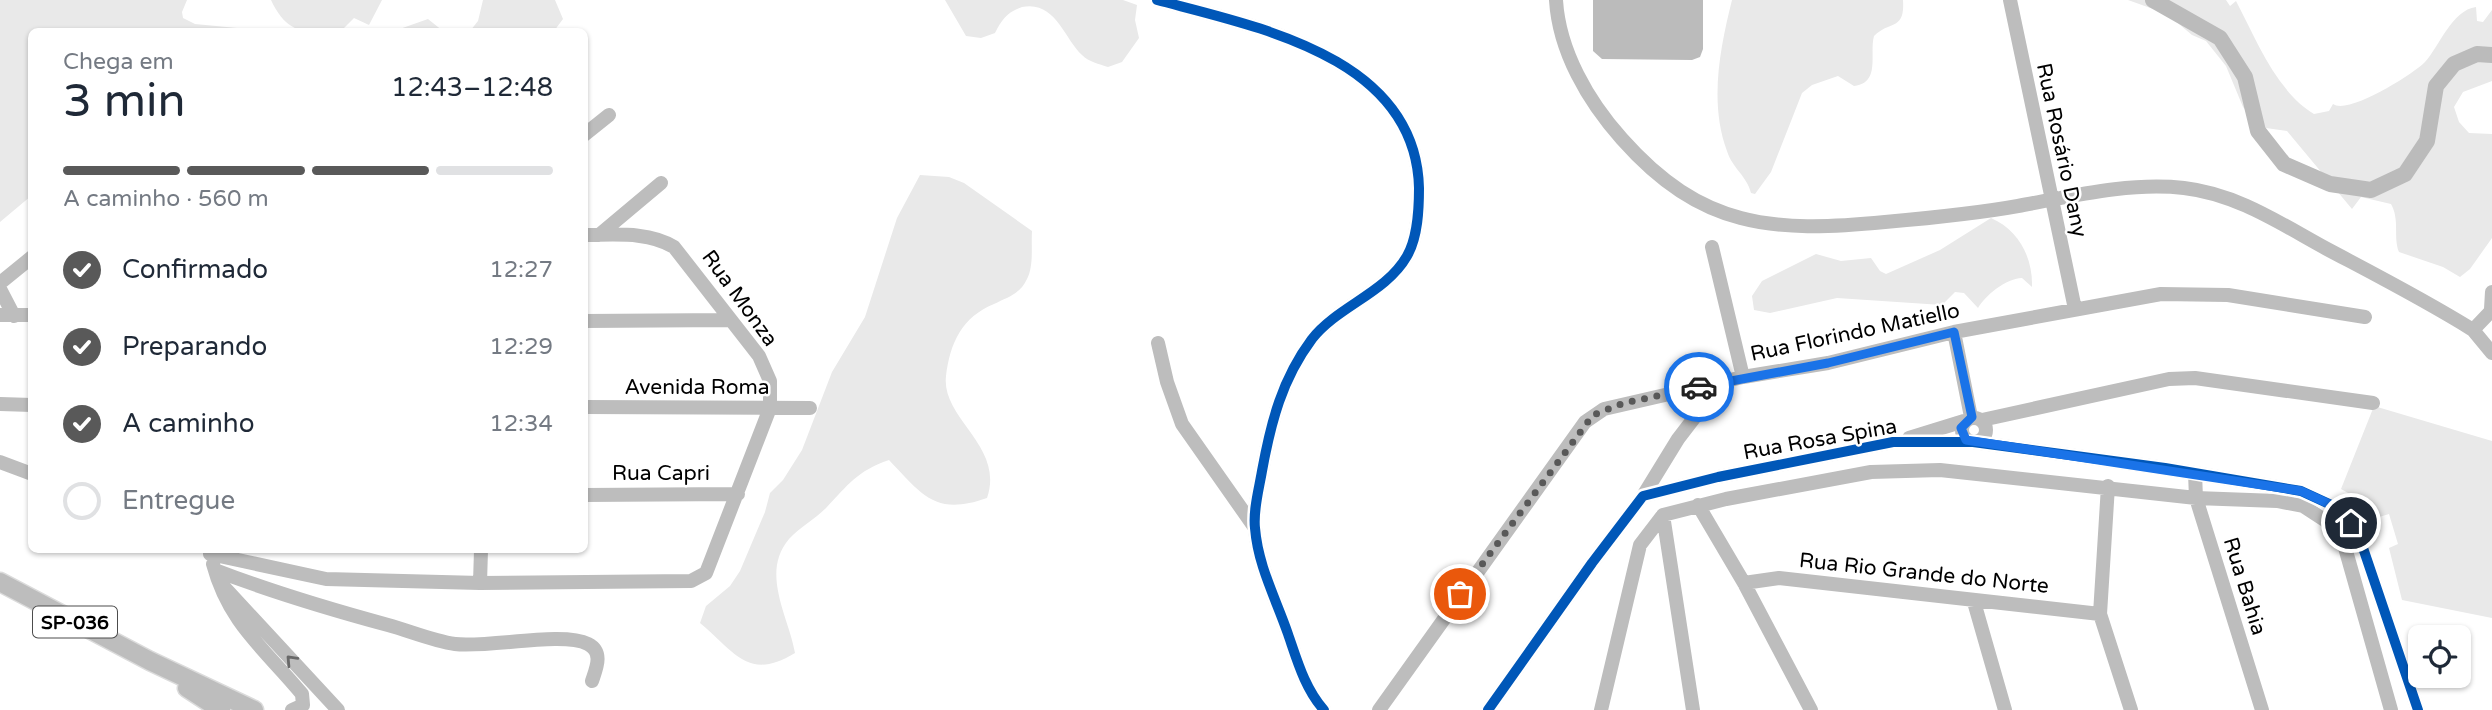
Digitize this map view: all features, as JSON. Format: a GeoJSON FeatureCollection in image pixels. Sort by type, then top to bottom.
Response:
{"type":"FeatureCollection","features":[{"type":"Feature","properties":{"kind":"main road","name":"SP-036"},"geometry":{"type":"LineString","coordinates":[[0,582],[150,661],[254,710]]}},
{"type":"Feature","properties":{"kind":"main road","name":"SP-036"},"geometry":{"type":"LineString","coordinates":[[150,661],[221,710]]}},
{"type":"Feature","properties":{"kind":"street"},"geometry":{"type":"LineString","coordinates":[[1157,0],[1258,27],[1313,47],[1371,85],[1394,111],[1407,132],[1418,171],[1419,201],[1414,238],[1408,256],[1392,275],[1314,337],[1289,375],[1273,414],[1255,528],[1267,582],[1303,676],[1324,710]]}},
{"type":"Feature","properties":{"kind":"street"},"geometry":{"type":"LineString","coordinates":[[1556,0],[1566,51],[1603,118],[1664,180],[1698,203],[1732,217],[1769,225],[1841,226],[1965,216],[2114,189],[2156,186],[2217,194],[2277,220],[2473,330],[2492,353]]}},
{"type":"Feature","properties":{"kind":"street","name":"Rua Rosário Dany"},"geometry":{"type":"LineString","coordinates":[[2010,0],[2075,309]]}},
{"type":"Feature","properties":{"kind":"street"},"geometry":{"type":"LineString","coordinates":[[588,132],[609,115]]}},
{"type":"Feature","properties":{"kind":"street"},"geometry":{"type":"LineString","coordinates":[[592,235],[661,183]]}},
{"type":"Feature","properties":{"kind":"street"},"geometry":{"type":"LineString","coordinates":[[625,212],[644,236]]}},
{"type":"Feature","properties":{"kind":"street","name":"Rua Monza"},"geometry":{"type":"LineString","coordinates":[[480,583],[700,579],[706,573],[770,408],[772,394],[766,370],[685,258],[661,239],[592,235]]}},
{"type":"Feature","properties":{"kind":"street"},"geometry":{"type":"LineString","coordinates":[[1712,247],[1743,377]]}},
{"type":"Feature","properties":{"kind":"street"},"geometry":{"type":"LineString","coordinates":[[0,283],[28,260]]}},
{"type":"Feature","properties":{"kind":"street"},"geometry":{"type":"LineString","coordinates":[[0,289],[7,315],[28,315]]}},
{"type":"Feature","properties":{"kind":"street"},"geometry":{"type":"LineString","coordinates":[[2473,330],[2491,309],[2492,292]]}},
{"type":"Feature","properties":{"kind":"street","name":"Rua Florindo Matiello"},"geometry":{"type":"LineString","coordinates":[[1379,710],[1585,422],[1604,409],[1743,377],[1828,363],[1954,332],[2161,294],[2228,295],[2364,317]]}},
{"type":"Feature","properties":{"kind":"street"},"geometry":{"type":"LineString","coordinates":[[588,321],[730,320]]}},
{"type":"Feature","properties":{"kind":"street"},"geometry":{"type":"LineString","coordinates":[[1954,332],[1973,419],[1962,434],[1973,442],[1984,437],[1986,425],[1973,419]]}},
{"type":"Feature","properties":{"kind":"street"},"geometry":{"type":"LineString","coordinates":[[1158,344],[1182,424],[1255,528]]}},
{"type":"Feature","properties":{"kind":"street"},"geometry":{"type":"LineString","coordinates":[[1893,442],[1973,419],[2182,378],[2373,403]]}},
{"type":"Feature","properties":{"kind":"street"},"geometry":{"type":"LineString","coordinates":[[1488,710],[1643,496],[1678,439],[1721,383]]}},
{"type":"Feature","properties":{"kind":"street"},"geometry":{"type":"LineString","coordinates":[[0,404],[28,405]]}},
{"type":"Feature","properties":{"kind":"street","name":"Avenida Roma"},"geometry":{"type":"LineString","coordinates":[[588,407],[810,408]]}},
{"type":"Feature","properties":{"kind":"street","name":"Rua Rosa Spina"},"geometry":{"type":"LineString","coordinates":[[1643,496],[1718,477],[1893,442],[1973,442],[2165,468],[2301,491],[2338,508],[2351,523],[2361,542],[2418,710]]}},
{"type":"Feature","properties":{"kind":"street"},"geometry":{"type":"LineString","coordinates":[[0,462],[28,472]]}},
{"type":"Feature","properties":{"kind":"street"},"geometry":{"type":"LineString","coordinates":[[2165,468],[2166,493]]}},
{"type":"Feature","properties":{"kind":"street"},"geometry":{"type":"LineString","coordinates":[[1601,710],[1640,545],[1663,515],[1698,505],[1871,472],[1940,470],[2108,486],[2196,498],[2303,506],[2326,521],[2344,544],[2391,710]]}},
{"type":"Feature","properties":{"kind":"street","name":"Rua Bahia"},"geometry":{"type":"LineString","coordinates":[[2195,473],[2196,498],[2262,710]]}},
{"type":"Feature","properties":{"kind":"street"},"geometry":{"type":"LineString","coordinates":[[2108,486],[2100,614],[2131,710]]}},
{"type":"Feature","properties":{"kind":"street","name":"Rua Capri"},"geometry":{"type":"LineString","coordinates":[[588,495],[738,494]]}},
{"type":"Feature","properties":{"kind":"street"},"geometry":{"type":"LineString","coordinates":[[1698,505],[1744,583],[1811,710]]}},
{"type":"Feature","properties":{"kind":"street"},"geometry":{"type":"LineString","coordinates":[[1663,515],[1693,710]]}},
{"type":"Feature","properties":{"kind":"street"},"geometry":{"type":"LineString","coordinates":[[210,553],[216,575],[236,620],[302,694],[303,705],[292,710]]}},
{"type":"Feature","properties":{"kind":"street"},"geometry":{"type":"LineString","coordinates":[[214,553],[326,579],[480,583],[481,553]]}},
{"type":"Feature","properties":{"kind":"street"},"geometry":{"type":"LineString","coordinates":[[216,575],[451,643],[488,645],[576,639],[591,645],[596,651],[597,665],[592,681]]}},
{"type":"Feature","properties":{"kind":"street"},"geometry":{"type":"LineString","coordinates":[[216,575],[338,710]]}},
{"type":"Feature","properties":{"kind":"street","name":"Rua Rio Grande do Norte"},"geometry":{"type":"LineString","coordinates":[[1744,583],[1779,578],[1974,602],[2100,614]]}},
{"type":"Feature","properties":{"kind":"street"},"geometry":{"type":"LineString","coordinates":[[1974,602],[2005,710]]}},
{"type":"Feature","properties":{"kind":"shaded area"},"geometry":{"type":"Polygon","coordinates":[[[0,0],[187,0],[182,12],[183,18],[195,24],[237,28],[28,28],[28,199],[0,222],[0,0]]]}},
{"type":"Feature","properties":{"kind":"shaded area"},"geometry":{"type":"Polygon","coordinates":[[[271,0],[382,0],[369,25],[354,18],[344,28],[296,28],[277,12],[271,0]]]}},
{"type":"Feature","properties":{"kind":"shaded area"},"geometry":{"type":"Polygon","coordinates":[[[483,0],[555,0],[563,19],[556,28],[472,28],[478,21],[483,0]]]}},
{"type":"Feature","properties":{"kind":"shaded area"},"geometry":{"type":"Polygon","coordinates":[[[945,0],[1123,0],[1137,5],[1135,20],[1139,38],[1122,62],[1108,67],[1082,55],[1058,22],[1043,9],[1033,6],[1017,9],[1006,17],[995,33],[981,38],[966,36],[945,0]]]}},
{"type":"Feature","properties":{"kind":"shaded area"},"geometry":{"type":"Polygon","coordinates":[[[1593,0],[1703,0],[1703,49],[1700,57],[1692,60],[1602,59],[1593,51],[1593,0]]]}},
{"type":"Feature","properties":{"kind":"shaded area"},"geometry":{"type":"Polygon","coordinates":[[[1732,0],[1903,0],[1899,21],[1874,36],[1872,67],[1868,79],[1854,86],[1838,76],[1812,85],[1802,93],[1771,172],[1755,194],[1751,193],[1729,157],[1719,114],[1720,56],[1732,0]]]}},
{"type":"Feature","properties":{"kind":"shaded area"},"geometry":{"type":"Polygon","coordinates":[[[2128,0],[2226,0],[2230,6],[2236,1],[2278,78],[2301,104],[2314,114],[2329,111],[2333,104],[2352,104],[2394,84],[2425,62],[2460,15],[2476,7],[2477,21],[2483,22],[2492,10],[2492,81],[2463,92],[2454,107],[2459,122],[2469,133],[2492,134],[2492,238],[2470,269],[2460,277],[2443,267],[2399,252],[2391,204],[2361,197],[2352,209],[2287,131],[2259,127],[2243,107],[2226,66],[2206,41],[2192,35],[2167,14],[2128,0]]]}},
{"type":"Feature","properties":{"kind":"shaded area"},"geometry":{"type":"Polygon","coordinates":[[[428,19],[439,28],[402,28],[428,19]]]}},
{"type":"Feature","properties":{"kind":"shaded area"},"geometry":{"type":"Polygon","coordinates":[[[920,175],[949,177],[964,183],[1032,231],[1031,268],[1024,284],[1013,295],[983,309],[966,324],[959,332],[948,364],[947,391],[987,463],[990,480],[987,498],[955,505],[932,499],[911,484],[889,460],[861,474],[822,512],[793,535],[781,552],[777,581],[795,653],[779,661],[753,664],[733,652],[700,623],[706,606],[730,586],[740,571],[765,512],[770,493],[783,480],[802,450],[832,372],[865,317],[897,218],[920,175]]]}},
{"type":"Feature","properties":{"kind":"shaded area"},"geometry":{"type":"Polygon","coordinates":[[[1991,218],[2017,237],[2030,266],[2032,287],[2022,278],[2009,281],[1991,293],[1978,308],[1964,293],[1955,292],[1942,305],[1837,298],[1770,313],[1754,310],[1752,296],[1762,281],[1816,254],[1841,261],[1871,258],[1880,271],[1886,274],[1940,250],[1991,218]]]}},
{"type":"Feature","properties":{"kind":"shaded area"},"geometry":{"type":"Polygon","coordinates":[[[2374,406],[2492,441],[2492,618],[2402,600],[2389,548],[2398,544],[2389,514],[2376,518],[2377,509],[2341,489],[2374,406]]]}},
{"type":"Feature","properties":{"kind":"waterway"},"geometry":{"type":"LineString","coordinates":[[2153,0],[2220,38],[2245,77],[2258,131],[2284,164],[2330,184],[2371,190],[2405,174],[2427,141],[2436,86],[2454,64],[2477,54],[2492,55]]}},
{"type":"Feature","properties":{"kind":"cycle path"},"geometry":{"type":"LineString","coordinates":[[1157,0],[1240,22],[1325,55],[1361,78],[1391,107],[1411,143],[1419,188],[1417,223],[1411,248],[1398,269],[1387,280],[1323,327],[1302,354],[1285,385],[1274,418],[1257,500],[1255,528],[1264,569],[1302,674],[1324,710]]}},
{"type":"Feature","properties":{"kind":"cycle path"},"geometry":{"type":"LineString","coordinates":[[1488,710],[1643,496],[1718,477],[1893,442],[1973,442],[2165,468],[2301,491],[2338,508],[2351,523],[2361,542],[2418,710]]}},
{"type":"Feature","properties":{"kind":"way so far"},"geometry":{"type":"LineString","coordinates":[[1460,594],[1585,422],[1593,415],[1624,403],[1699,387]]}},
{"type":"Feature","properties":{"kind":"route"},"geometry":{"type":"LineString","coordinates":[[1699,387],[1828,363],[1954,332],[1972,417],[1965,421],[1961,428],[1966,440],[2165,468],[2301,491],[2338,508],[2351,523]]}}]}
